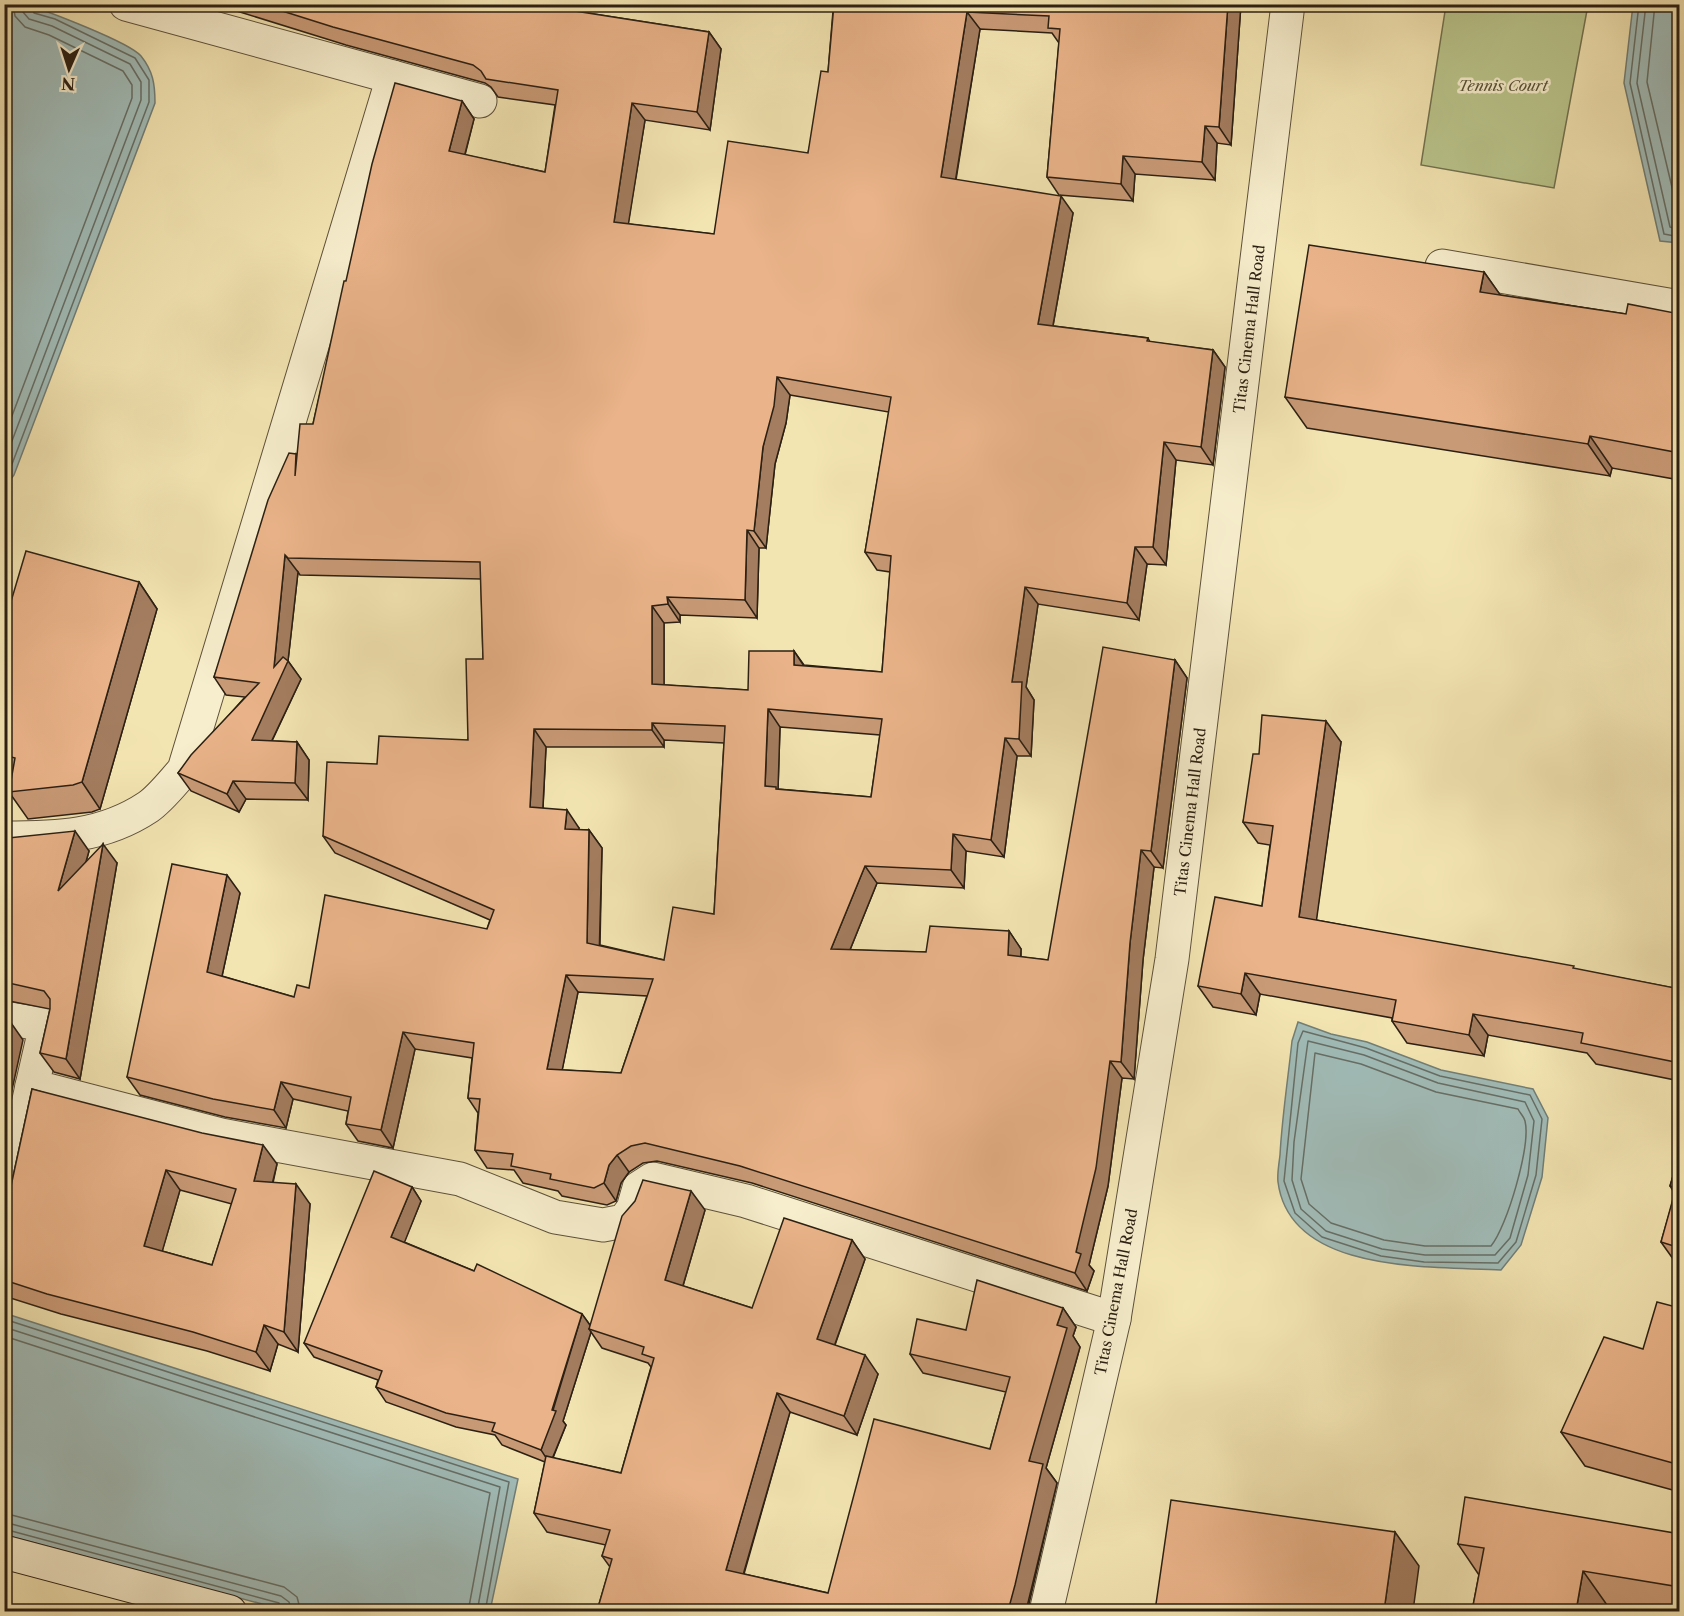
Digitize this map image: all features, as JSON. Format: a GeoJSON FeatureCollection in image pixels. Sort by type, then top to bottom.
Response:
{"type":"FeatureCollection","features":[{"type":"Feature","properties":{"kind":"street"},"geometry":{"type":"LineString","coordinates":[[126,4],[480,101]]}},
{"type":"Feature","properties":{"kind":"street","name":"Titas Cinema Hall Road"},"geometry":{"type":"LineString","coordinates":[[1046,1611],[1114,1319],[1172,959],[1288,4]]}},
{"type":"Feature","properties":{"kind":"street"},"geometry":{"type":"LineString","coordinates":[[4,838],[47,838],[104,830],[149,806],[184,770],[393,77]]}},
{"type":"Feature","properties":{"kind":"street"},"geometry":{"type":"LineString","coordinates":[[1413,261],[1680,307]]}},
{"type":"Feature","properties":{"kind":"street"},"geometry":{"type":"LineString","coordinates":[[4,1018],[45,1025],[4,1216]]}},
{"type":"Feature","properties":{"kind":"street"},"geometry":{"type":"LineString","coordinates":[[32,1086],[221,1135],[460,1179],[555,1217],[603,1225],[624,1221],[633,1209],[639,1188],[653,1179],[746,1201],[1114,1319]]}},
{"type":"Feature","properties":{"kind":"street"},"geometry":{"type":"LineString","coordinates":[[4,1552],[230,1611]]}},
{"type":"Feature","properties":{"kind":"green space","name":"Tennis Court"},"geometry":{"type":"Polygon","coordinates":[[[1446,5],[1588,5],[1554,188],[1421,165],[1446,5]]]}},
{"type":"Feature","properties":{"kind":"water"},"geometry":{"type":"Polygon","coordinates":[[[4,5],[27,5],[121,43],[141,56],[151,72],[155,103],[14,475],[5,487],[4,5]]]}},
{"type":"Feature","properties":{"kind":"water"},"geometry":{"type":"Polygon","coordinates":[[[1633,5],[1679,5],[1679,243],[1660,241],[1624,83],[1633,5]]]}},
{"type":"Feature","properties":{"kind":"water"},"geometry":{"type":"Polygon","coordinates":[[[1298,1022],[1331,1034],[1367,1042],[1441,1070],[1533,1089],[1548,1118],[1542,1177],[1521,1245],[1501,1270],[1439,1268],[1368,1259],[1336,1250],[1308,1234],[1288,1212],[1278,1176],[1292,1041],[1298,1022]]]}},
{"type":"Feature","properties":{"kind":"water"},"geometry":{"type":"Polygon","coordinates":[[[4,1313],[518,1479],[490,1611],[288,1611],[5,1535],[4,1313]]]}},
{"type":"Feature","properties":{"kind":"building"},"geometry":{"type":"Polygon","coordinates":[[[260,4],[530,4],[709,32],[697,112],[632,103],[614,222],[714,234],[728,141],[808,153],[821,71],[828,72],[834,4],[1228,4],[1219,127],[1205,126],[1202,162],[1123,156],[1121,184],[1047,177],[1060,29],[1048,28],[1049,16],[967,12],[941,177],[1061,196],[1038,324],[1148,338],[1147,341],[1213,350],[1201,447],[1164,442],[1153,547],[1135,547],[1127,603],[1025,587],[1012,682],[1022,682],[1019,739],[1005,738],[991,840],[953,834],[951,870],[865,866],[831,949],[926,952],[930,926],[1009,931],[1008,955],[1048,960],[1103,647],[1175,660],[1151,851],[1141,850],[1130,943],[1121,1062],[1110,1061],[1096,1168],[1076,1252],[1081,1254],[1075,1273],[740,1166],[645,1143],[631,1146],[617,1155],[609,1165],[604,1183],[594,1188],[550,1179],[551,1174],[511,1166],[513,1154],[475,1150],[480,1099],[468,1098],[474,1043],[403,1032],[381,1130],[346,1124],[351,1097],[281,1082],[274,1110],[213,1099],[127,1077],[172,864],[227,875],[207,972],[294,997],[297,985],[309,988],[325,895],[487,929],[494,910],[323,836],[327,762],[377,764],[379,736],[468,740],[466,659],[483,659],[480,562],[288,558],[285,555],[274,667],[283,657],[288,661],[252,740],[297,742],[295,783],[233,781],[227,794],[178,773],[191,755],[259,683],[214,677],[268,500],[289,453],[296,454],[295,476],[300,424],[313,424],[372,164],[395,83],[462,101],[449,151],[545,172],[558,90],[486,79],[473,65],[333,27],[260,4]],[[777,377],[774,406],[763,447],[754,531],[747,530],[745,600],[667,597],[668,604],[652,606],[652,684],[748,690],[749,651],[794,651],[794,665],[882,672],[891,556],[865,552],[891,397],[777,377]],[[768,709],[765,786],[776,787],[776,789],[871,797],[882,719],[768,709]],[[652,723],[652,730],[534,729],[530,807],[567,810],[565,829],[589,830],[587,943],[664,960],[673,907],[714,914],[725,726],[652,723]],[[566,975],[547,1069],[621,1073],[653,979],[566,975]]]}},
{"type":"Feature","properties":{"kind":"building"},"geometry":{"type":"Polygon","coordinates":[[[1309,245],[1484,272],[1480,292],[1626,314],[1628,304],[1680,314],[1680,453],[1590,436],[1588,444],[1285,397],[1309,245]]]}},
{"type":"Feature","properties":{"kind":"building"},"geometry":{"type":"Polygon","coordinates":[[[26,551],[139,582],[82,782],[9,792],[15,758],[4,755],[4,625],[26,551]]]}},
{"type":"Feature","properties":{"kind":"building"},"geometry":{"type":"Polygon","coordinates":[[[1262,715],[1326,721],[1299,917],[1574,966],[1573,968],[1680,989],[1680,1063],[1581,1043],[1583,1033],[1473,1014],[1469,1035],[1392,1021],[1396,1000],[1245,973],[1241,994],[1198,986],[1215,897],[1262,906],[1273,826],[1243,822],[1253,754],[1259,754],[1262,715]]]}},
{"type":"Feature","properties":{"kind":"building"},"geometry":{"type":"Polygon","coordinates":[[[75,831],[58,891],[103,844],[66,1059],[40,1053],[50,1009],[50,999],[44,991],[4,982],[4,837],[75,831]]]}},
{"type":"Feature","properties":{"kind":"building"},"geometry":{"type":"Polygon","coordinates":[[[4,1019],[9,1020],[4,1043],[4,1019]]]}},
{"type":"Feature","properties":{"kind":"building"},"geometry":{"type":"Polygon","coordinates":[[[32,1089],[202,1133],[263,1145],[254,1181],[296,1184],[284,1332],[264,1325],[256,1352],[193,1332],[47,1294],[4,1280],[4,1208],[8,1200],[32,1089]],[[166,1170],[144,1246],[212,1265],[236,1189],[166,1170]]]}},
{"type":"Feature","properties":{"kind":"building"},"geometry":{"type":"Polygon","coordinates":[[[1680,1153],[1680,1248],[1661,1242],[1676,1188],[1670,1186],[1680,1153]]]}},
{"type":"Feature","properties":{"kind":"building"},"geometry":{"type":"Polygon","coordinates":[[[374,1171],[412,1187],[391,1237],[474,1271],[477,1264],[582,1314],[552,1410],[556,1411],[541,1450],[492,1431],[495,1423],[446,1413],[376,1387],[382,1371],[304,1343],[374,1171]]]}},
{"type":"Feature","properties":{"kind":"building"},"geometry":{"type":"Polygon","coordinates":[[[643,1180],[691,1191],[665,1280],[752,1308],[784,1218],[852,1240],[817,1339],[865,1355],[844,1416],[777,1393],[726,1570],[828,1593],[874,1419],[990,1449],[1010,1377],[910,1354],[917,1319],[966,1330],[977,1280],[1063,1308],[1057,1325],[1067,1328],[1029,1461],[1043,1464],[1008,1611],[597,1611],[612,1559],[602,1556],[610,1530],[534,1513],[546,1456],[621,1473],[654,1358],[642,1354],[644,1347],[589,1329],[622,1216],[635,1201],[643,1180]]]}},
{"type":"Feature","properties":{"kind":"building"},"geometry":{"type":"Polygon","coordinates":[[[1657,1302],[1680,1308],[1680,1465],[1561,1432],[1604,1337],[1643,1349],[1657,1302]]]}},
{"type":"Feature","properties":{"kind":"building"},"geometry":{"type":"Polygon","coordinates":[[[1465,1497],[1680,1534],[1680,1587],[1583,1571],[1576,1611],[1472,1611],[1484,1548],[1458,1544],[1465,1497]]]}},
{"type":"Feature","properties":{"kind":"building"},"geometry":{"type":"Polygon","coordinates":[[[1171,1500],[1395,1532],[1384,1611],[1155,1611],[1171,1500]]]}},
{"type":"Feature","properties":{"kind":"building"},"geometry":{"type":"Polygon","coordinates":[[[490,1607],[509,1611],[489,1611],[490,1607]]]}}]}
